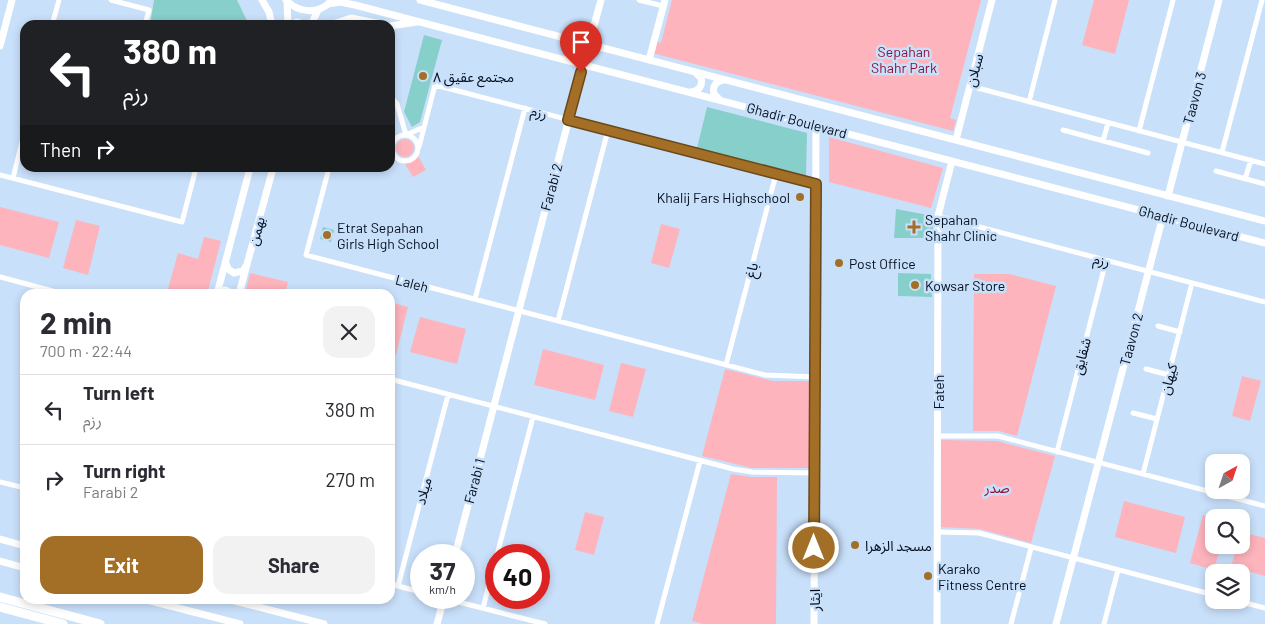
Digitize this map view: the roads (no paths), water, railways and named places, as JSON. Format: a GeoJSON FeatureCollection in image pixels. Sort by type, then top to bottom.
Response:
{"type":"FeatureCollection","features":[{"type":"Feature","properties":{"kind":"highway"},"geometry":{"type":"LineString","coordinates":[[0,597],[20,602]]}},
{"type":"Feature","properties":{"kind":"highway"},"geometry":{"type":"LineString","coordinates":[[26,604],[100,624]]}},
{"type":"Feature","properties":{"kind":"highway"},"geometry":{"type":"LineString","coordinates":[[0,608],[62,624]]}},
{"type":"Feature","properties":{"kind":"main road"},"geometry":{"type":"LineString","coordinates":[[0,46],[12,0]]}},
{"type":"Feature","properties":{"kind":"main road"},"geometry":{"type":"LineString","coordinates":[[262,0],[269,12],[271,20]]}},
{"type":"Feature","properties":{"kind":"main road"},"geometry":{"type":"LineString","coordinates":[[349,0],[355,5]]}},
{"type":"Feature","properties":{"kind":"main road","name":"Ghadir Boulevard"},"geometry":{"type":"LineString","coordinates":[[423,0],[1265,221]]}},
{"type":"Feature","properties":{"kind":"main road"},"geometry":{"type":"LineString","coordinates":[[589,44],[601,0]]}},
{"type":"Feature","properties":{"kind":"main road","name":"سبلان"},"geometry":{"type":"LineString","coordinates":[[956,140],[992,0]]}},
{"type":"Feature","properties":{"kind":"main road","name":"Taavon 3"},"geometry":{"type":"LineString","coordinates":[[1168,196],[1220,0]]}},
{"type":"Feature","properties":{"kind":"main road"},"geometry":{"type":"LineString","coordinates":[[286,1],[301,10],[318,10]]}},
{"type":"Feature","properties":{"kind":"main road"},"geometry":{"type":"LineString","coordinates":[[286,1],[288,20]]}},
{"type":"Feature","properties":{"kind":"main road"},"geometry":{"type":"LineString","coordinates":[[313,20],[318,10],[330,2]]}},
{"type":"Feature","properties":{"kind":"main road","name":"Ghadir Boulevard"},"geometry":{"type":"LineString","coordinates":[[330,2],[355,5],[1265,242]]}},
{"type":"Feature","properties":{"kind":"main road"},"geometry":{"type":"LineString","coordinates":[[649,60],[664,3]]}},
{"type":"Feature","properties":{"kind":"main road"},"geometry":{"type":"LineString","coordinates":[[345,20],[351,18],[361,20]]}},
{"type":"Feature","properties":{"kind":"main road"},"geometry":{"type":"LineString","coordinates":[[395,25],[420,22]]}},
{"type":"Feature","properties":{"kind":"main road","name":"Farabi 2"},"geometry":{"type":"LineString","coordinates":[[493,406],[583,64]]}},
{"type":"Feature","properties":{"kind":"main road"},"geometry":{"type":"LineString","coordinates":[[688,92],[698,90],[701,84],[701,78],[694,72]]}},
{"type":"Feature","properties":{"kind":"main road"},"geometry":{"type":"LineString","coordinates":[[721,100],[714,94],[714,88],[717,82],[726,80]]}},
{"type":"Feature","properties":{"kind":"main road","name":"ایثار"},"geometry":{"type":"LineString","coordinates":[[814,624],[816,125]]}},
{"type":"Feature","properties":{"kind":"main road","name":"Fateh"},"geometry":{"type":"LineString","coordinates":[[937,624],[938,216],[952,161]]}},
{"type":"Feature","properties":{"kind":"main road","name":"بهمن"},"geometry":{"type":"LineString","coordinates":[[219,289],[249,172]]}},
{"type":"Feature","properties":{"kind":"main road","name":"بهمن"},"geometry":{"type":"LineString","coordinates":[[241,289],[272,172]]}},
{"type":"Feature","properties":{"kind":"main road","name":"Taavon 2"},"geometry":{"type":"LineString","coordinates":[[1056,624],[1163,216]]}},
{"type":"Feature","properties":{"kind":"main road"},"geometry":{"type":"LineString","coordinates":[[226,260],[228,269],[234,273],[243,271],[247,264]]}},
{"type":"Feature","properties":{"kind":"main road","name":"Farabi 1"},"geometry":{"type":"LineString","coordinates":[[458,544],[493,406]]}},
{"type":"Feature","properties":{"kind":"main road"},"geometry":{"type":"LineString","coordinates":[[0,539],[20,545]]}},
{"type":"Feature","properties":{"kind":"main road"},"geometry":{"type":"LineString","coordinates":[[0,561],[20,567]]}},
{"type":"Feature","properties":{"kind":"main road"},"geometry":{"type":"LineString","coordinates":[[165,604],[240,624]]}},
{"type":"Feature","properties":{"kind":"main road"},"geometry":{"type":"LineString","coordinates":[[246,604],[324,624]]}},
{"type":"Feature","properties":{"kind":"main road"},"geometry":{"type":"LineString","coordinates":[[437,624],[440,609]]}},
{"type":"Feature","properties":{"kind":"street"},"geometry":{"type":"LineString","coordinates":[[53,20],[59,0]]}},
{"type":"Feature","properties":{"kind":"street"},"geometry":{"type":"LineString","coordinates":[[111,0],[149,10],[146,20]]}},
{"type":"Feature","properties":{"kind":"street"},"geometry":{"type":"LineString","coordinates":[[639,0],[664,3]]}},
{"type":"Feature","properties":{"kind":"street"},"geometry":{"type":"LineString","coordinates":[[1029,102],[1056,0]]}},
{"type":"Feature","properties":{"kind":"street"},"geometry":{"type":"LineString","coordinates":[[1139,131],[1173,0]]}},
{"type":"Feature","properties":{"kind":"street"},"geometry":{"type":"LineString","coordinates":[[1222,152],[1262,0]]}},
{"type":"Feature","properties":{"kind":"street","name":"رزم"},"geometry":{"type":"LineString","coordinates":[[424,127],[435,85],[816,184]]}},
{"type":"Feature","properties":{"kind":"street"},"geometry":{"type":"LineString","coordinates":[[970,86],[1265,164]]}},
{"type":"Feature","properties":{"kind":"street"},"geometry":{"type":"LineString","coordinates":[[395,102],[406,136]]}},
{"type":"Feature","properties":{"kind":"street"},"geometry":{"type":"LineString","coordinates":[[475,299],[525,108]]}},
{"type":"Feature","properties":{"kind":"street"},"geometry":{"type":"LineString","coordinates":[[1103,141],[1108,123]]}},
{"type":"Feature","properties":{"kind":"street"},"geometry":{"type":"LineString","coordinates":[[395,140],[424,127]]}},
{"type":"Feature","properties":{"kind":"street"},"geometry":{"type":"LineString","coordinates":[[395,157],[397,160],[404,161],[413,156],[419,148],[424,127]]}},
{"type":"Feature","properties":{"kind":"street"},"geometry":{"type":"LineString","coordinates":[[558,321],[608,130]]}},
{"type":"Feature","properties":{"kind":"street"},"geometry":{"type":"LineString","coordinates":[[1063,130],[1148,153]]}},
{"type":"Feature","properties":{"kind":"street"},"geometry":{"type":"LineString","coordinates":[[406,136],[415,138],[419,148]]}},
{"type":"Feature","properties":{"kind":"street"},"geometry":{"type":"LineString","coordinates":[[12,178],[20,148]]}},
{"type":"Feature","properties":{"kind":"street"},"geometry":{"type":"LineString","coordinates":[[1245,179],[1251,160]]}},
{"type":"Feature","properties":{"kind":"street"},"geometry":{"type":"LineString","coordinates":[[1216,171],[1265,184]]}},
{"type":"Feature","properties":{"kind":"street"},"geometry":{"type":"LineString","coordinates":[[0,175],[182,222],[195,172]]}},
{"type":"Feature","properties":{"kind":"street","name":"Laleh"},"geometry":{"type":"LineString","coordinates":[[328,172],[306,255],[726,365],[773,376],[815,377]]}},
{"type":"Feature","properties":{"kind":"street","name":"باغ"},"geometry":{"type":"LineString","coordinates":[[726,365],[776,174]]}},
{"type":"Feature","properties":{"kind":"street","name":"رزم"},"geometry":{"type":"LineString","coordinates":[[938,216],[1265,302]]}},
{"type":"Feature","properties":{"kind":"street","name":"شقایق"},"geometry":{"type":"LineString","coordinates":[[1057,452],[1106,261]]}},
{"type":"Feature","properties":{"kind":"street"},"geometry":{"type":"LineString","coordinates":[[0,277],[45,289]]}},
{"type":"Feature","properties":{"kind":"street","name":"کیهان"},"geometry":{"type":"LineString","coordinates":[[1143,474],[1192,283]]}},
{"type":"Feature","properties":{"kind":"street"},"geometry":{"type":"LineString","coordinates":[[1158,326],[1180,332]]}},
{"type":"Feature","properties":{"kind":"street"},"geometry":{"type":"LineString","coordinates":[[1146,369],[1169,375]]}},
{"type":"Feature","properties":{"kind":"street"},"geometry":{"type":"LineString","coordinates":[[395,380],[700,461],[752,472],[815,473]]}},
{"type":"Feature","properties":{"kind":"street","name":"میلاد"},"geometry":{"type":"LineString","coordinates":[[398,586],[448,395]]}},
{"type":"Feature","properties":{"kind":"street"},"geometry":{"type":"LineString","coordinates":[[1134,413],[1157,419]]}},
{"type":"Feature","properties":{"kind":"street"},"geometry":{"type":"LineString","coordinates":[[500,544],[533,417]]}},
{"type":"Feature","properties":{"kind":"street"},"geometry":{"type":"LineString","coordinates":[[938,436],[998,436],[1265,506]]}},
{"type":"Feature","properties":{"kind":"street"},"geometry":{"type":"LineString","coordinates":[[657,624],[700,461]]}},
{"type":"Feature","properties":{"kind":"street"},"geometry":{"type":"LineString","coordinates":[[0,482],[20,487]]}},
{"type":"Feature","properties":{"kind":"street"},"geometry":{"type":"LineString","coordinates":[[937,532],[979,533],[1205,593]]}},
{"type":"Feature","properties":{"kind":"street"},"geometry":{"type":"LineString","coordinates":[[1011,624],[1031,548]]}},
{"type":"Feature","properties":{"kind":"street"},"geometry":{"type":"LineString","coordinates":[[1104,624],[1118,570]]}},
{"type":"Feature","properties":{"kind":"street"},"geometry":{"type":"LineString","coordinates":[[395,585],[410,589]]}},
{"type":"Feature","properties":{"kind":"street"},"geometry":{"type":"LineString","coordinates":[[483,608],[485,601]]}},
{"type":"Feature","properties":{"kind":"street"},"geometry":{"type":"LineString","coordinates":[[1250,604],[1265,608]]}},
{"type":"Feature","properties":{"kind":"street"},"geometry":{"type":"LineString","coordinates":[[475,606],[545,624]]}},
{"type":"Feature","properties":{"kind":"place","name":"مجتمع عقیق ۸"},"geometry":{"type":"Point","coordinates":[423,76]}},
{"type":"Feature","properties":{"kind":"place","name":"Khalij Fars Highschool"},"geometry":{"type":"Point","coordinates":[800,197]}},
{"type":"Feature","properties":{"kind":"place","name":"Sepahan Shahr Clinic"},"geometry":{"type":"Point","coordinates":[914,227]}},
{"type":"Feature","properties":{"kind":"place","name":"Etrat Sepahan Girls High School"},"geometry":{"type":"Point","coordinates":[327,235]}},
{"type":"Feature","properties":{"kind":"place","name":"Post Office"},"geometry":{"type":"Point","coordinates":[839,263]}},
{"type":"Feature","properties":{"kind":"place","name":"Kowsar Store"},"geometry":{"type":"Point","coordinates":[915,285]}},
{"type":"Feature","properties":{"kind":"place","name":"مسجد الزهرا"},"geometry":{"type":"Point","coordinates":[855,545]}},
{"type":"Feature","properties":{"kind":"place","name":"Karako Fitness Centre"},"geometry":{"type":"Point","coordinates":[928,576]}},
{"type":"Feature","properties":{"kind":"park label","name":"Sepahan Shahr Park"},"geometry":{"type":"Point","coordinates":[904,59]}},
{"type":"Feature","properties":{"kind":"park label","name":"صدر"},"geometry":{"type":"Point","coordinates":[997,487]}}]}
